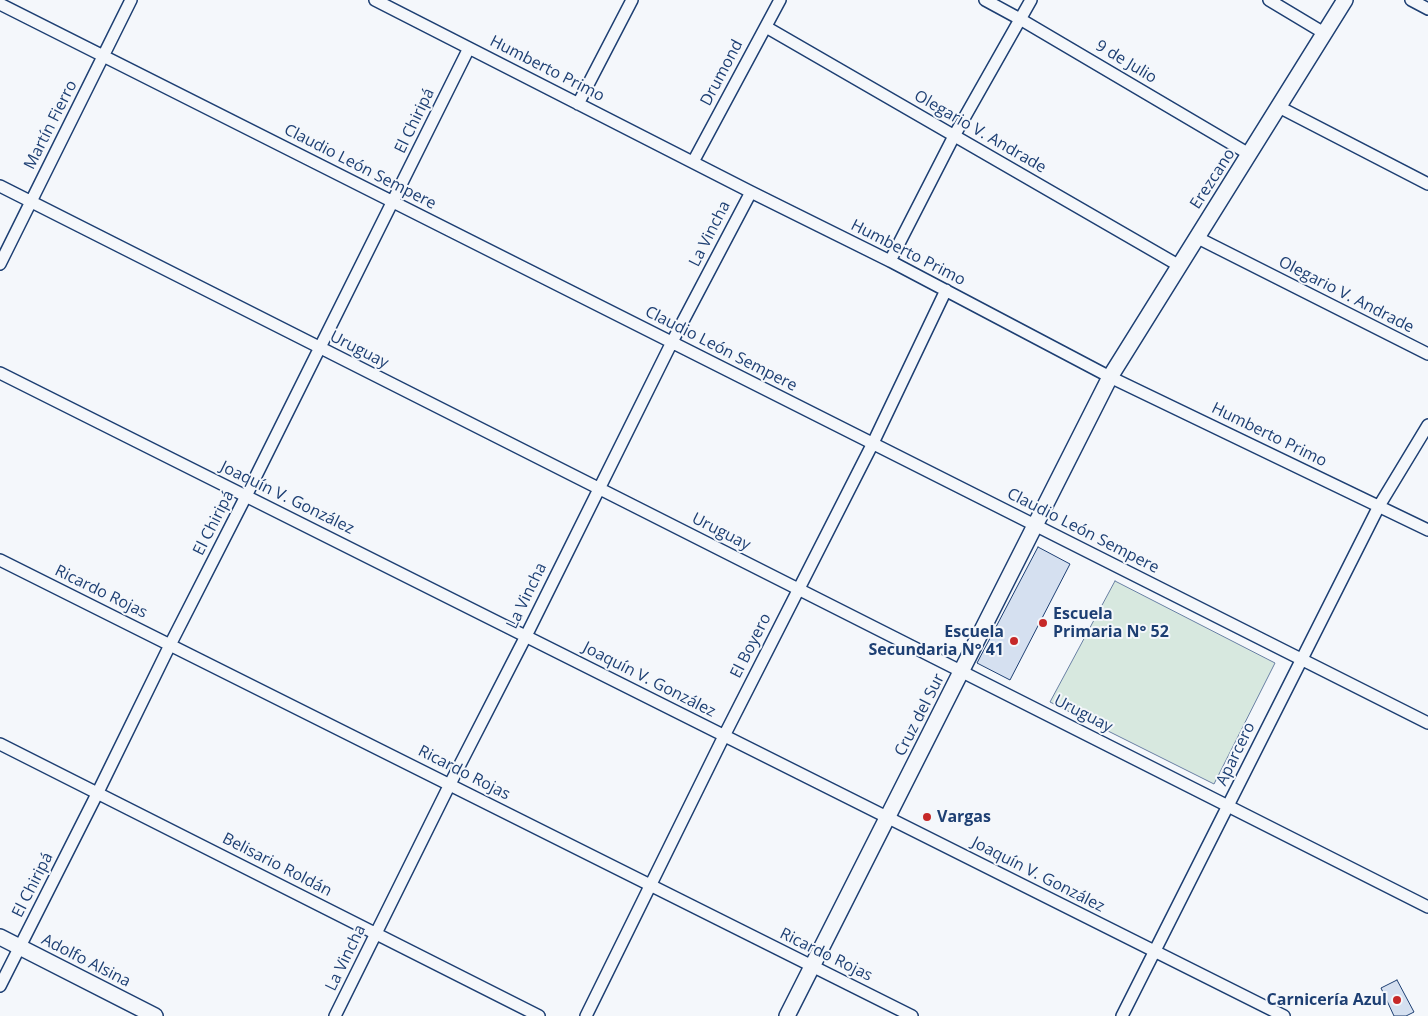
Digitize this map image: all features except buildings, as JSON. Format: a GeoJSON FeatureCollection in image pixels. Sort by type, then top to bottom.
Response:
{"type":"FeatureCollection","features":[{"type":"Feature","properties":{"kind":"street","name":"Martín Fierro"},"geometry":{"type":"LineString","coordinates":[[0,264],[131,0]]}},
{"type":"Feature","properties":{"kind":"street","name":"Humberto Primo"},"geometry":{"type":"LineString","coordinates":[[375,0],[750,192],[890,261],[1110,376],[1428,530]]}},
{"type":"Feature","properties":{"kind":"street"},"geometry":{"type":"LineString","coordinates":[[578,104],[632,0]]}},
{"type":"Feature","properties":{"kind":"street","name":"Drumond"},"geometry":{"type":"LineString","coordinates":[[693,162],[780,0]]}},
{"type":"Feature","properties":{"kind":"street","name":"9 de Julio"},"geometry":{"type":"LineString","coordinates":[[985,0],[1249,154]]}},
{"type":"Feature","properties":{"kind":"street"},"geometry":{"type":"LineString","coordinates":[[890,261],[954,136],[1031,0]]}},
{"type":"Feature","properties":{"kind":"street"},"geometry":{"type":"LineString","coordinates":[[1269,0],[1324,33]]}},
{"type":"Feature","properties":{"kind":"street","name":"Erezcano"},"geometry":{"type":"LineString","coordinates":[[1110,376],[1178,265],[1280,107],[1345,0]]}},
{"type":"Feature","properties":{"kind":"street"},"geometry":{"type":"LineString","coordinates":[[1411,0],[1428,9]]}},
{"type":"Feature","properties":{"kind":"street","name":"Claudio León Sempere"},"geometry":{"type":"LineString","coordinates":[[0,4],[1428,723]]}},
{"type":"Feature","properties":{"kind":"street","name":"Olegario V. Andrade"},"geometry":{"type":"LineString","coordinates":[[766,26],[1178,265]]}},
{"type":"Feature","properties":{"kind":"street","name":"El Chiripá"},"geometry":{"type":"LineString","coordinates":[[0,986],[469,48]]}},
{"type":"Feature","properties":{"kind":"street"},"geometry":{"type":"LineString","coordinates":[[1280,107],[1428,184]]}},
{"type":"Feature","properties":{"kind":"street","name":"Uruguay"},"geometry":{"type":"LineString","coordinates":[[0,186],[1428,906]]}},
{"type":"Feature","properties":{"kind":"street","name":"La Vincha"},"geometry":{"type":"LineString","coordinates":[[335,1016],[672,342],[750,192]]}},
{"type":"Feature","properties":{"kind":"street","name":"Olegario V. Andrade"},"geometry":{"type":"LineString","coordinates":[[1196,238],[1428,354]]}},
{"type":"Feature","properties":{"kind":"street","name":"El Boyero"},"geometry":{"type":"LineString","coordinates":[[586,1016],[724,736],[873,443],[946,290]]}},
{"type":"Feature","properties":{"kind":"street","name":"Joaquín V. González"},"geometry":{"type":"LineString","coordinates":[[0,373],[1284,1016]]}},
{"type":"Feature","properties":{"kind":"street","name":"Cruz del Sur"},"geometry":{"type":"LineString","coordinates":[[787,1016],[1110,376]]}},
{"type":"Feature","properties":{"kind":"street","name":"Aparcero"},"geometry":{"type":"LineString","coordinates":[[1122,1016],[1379,506],[1428,425]]}},
{"type":"Feature","properties":{"kind":"street","name":"Ricardo Rojas"},"geometry":{"type":"LineString","coordinates":[[0,560],[912,1016]]}},
{"type":"Feature","properties":{"kind":"street","name":"Belisario Roldán"},"geometry":{"type":"LineString","coordinates":[[0,744],[539,1016]]}},
{"type":"Feature","properties":{"kind":"street","name":"Adolfo Alsina"},"geometry":{"type":"LineString","coordinates":[[0,938],[155,1016]]}},
{"type":"Feature","properties":{"kind":"shaded area"},"geometry":{"type":"Polygon","coordinates":[[[1115,581],[1275,663],[1214,784],[1050,702],[1115,581]]]}},
{"type":"Feature","properties":{"kind":"place","name":"Escuela Primaria N° 52"},"geometry":{"type":"Point","coordinates":[1043,623]}},
{"type":"Feature","properties":{"kind":"place","name":"Escuela Secundaria N° 41"},"geometry":{"type":"Point","coordinates":[1014,641]}},
{"type":"Feature","properties":{"kind":"place","name":"Vargas"},"geometry":{"type":"Point","coordinates":[927,817]}},
{"type":"Feature","properties":{"kind":"place","name":"Carnicería Azul"},"geometry":{"type":"Point","coordinates":[1397,1000]}}]}
